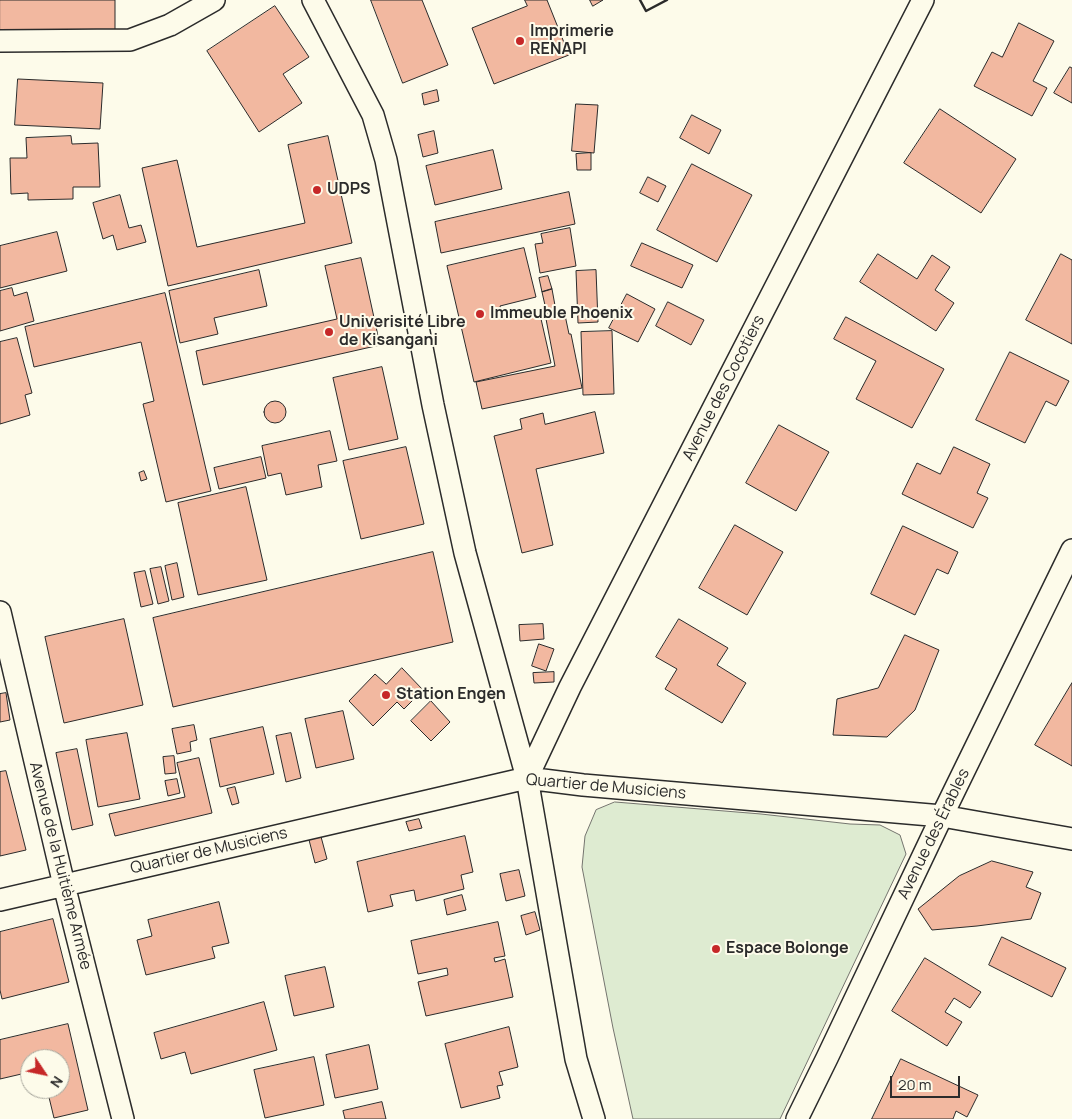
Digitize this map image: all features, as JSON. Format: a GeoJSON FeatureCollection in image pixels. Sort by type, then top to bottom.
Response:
{"type":"FeatureCollection","features":[{"type":"Feature","properties":{"kind":"street"},"geometry":{"type":"LineString","coordinates":[[0,41],[130,40],[170,25],[214,0]]}},
{"type":"Feature","properties":{"kind":"street"},"geometry":{"type":"LineString","coordinates":[[313,0],[373,115],[386,160],[433,405],[465,553],[527,778],[576,1059],[594,1119]]}},
{"type":"Feature","properties":{"kind":"street","name":"Avenue des Cocotiers"},"geometry":{"type":"LineString","coordinates":[[527,778],[570,687],[923,0]]}},
{"type":"Feature","properties":{"kind":"street","name":"Avenue des Érables"},"geometry":{"type":"LineString","coordinates":[[797,1119],[1072,550]]}},
{"type":"Feature","properties":{"kind":"street","name":"Avenue de la Huitième Armée"},"geometry":{"type":"LineString","coordinates":[[0,612],[64,885],[123,1119]]}},
{"type":"Feature","properties":{"kind":"street","name":"Quartier de Musiciens"},"geometry":{"type":"LineString","coordinates":[[0,900],[527,778],[583,785],[942,816],[1072,839]]}},
{"type":"Feature","properties":{"kind":"green space"},"geometry":{"type":"Polygon","coordinates":[[[615,802],[761,814],[850,824],[880,825],[900,835],[906,854],[780,1119],[633,1119],[613,1028],[582,867],[585,836],[596,810],[615,802]]]}},
{"type":"Feature","properties":{"kind":"building"},"geometry":{"type":"Polygon","coordinates":[[[0,0],[115,0],[115,31],[0,31],[0,0]]]}},
{"type":"Feature","properties":{"kind":"building"},"geometry":{"type":"Polygon","coordinates":[[[371,0],[422,0],[448,65],[403,83],[371,0]]]}},
{"type":"Feature","properties":{"kind":"building","name":"Imprimerie RENAPI"},"geometry":{"type":"Polygon","coordinates":[[[525,0],[547,0],[569,55],[494,84],[472,28],[527,6],[525,0]]]}},
{"type":"Feature","properties":{"kind":"building"},"geometry":{"type":"Polygon","coordinates":[[[590,0],[603,0],[593,6],[590,0]]]}},
{"type":"Feature","properties":{"kind":"building"},"geometry":{"type":"Polygon","coordinates":[[[275,6],[309,57],[283,74],[302,103],[259,132],[207,51],[275,6]]]}},
{"type":"Feature","properties":{"kind":"building"},"geometry":{"type":"Polygon","coordinates":[[[1019,23],[1054,41],[1033,81],[1047,88],[1032,116],[974,86],[992,52],[1002,57],[1019,23]]]}},
{"type":"Feature","properties":{"kind":"building"},"geometry":{"type":"Polygon","coordinates":[[[1070,67],[1072,68],[1072,103],[1054,93],[1070,67]]]}},
{"type":"Feature","properties":{"kind":"building"},"geometry":{"type":"Polygon","coordinates":[[[18,79],[103,83],[100,129],[15,125],[18,79]]]}},
{"type":"Feature","properties":{"kind":"building"},"geometry":{"type":"Polygon","coordinates":[[[437,90],[439,101],[424,105],[422,94],[437,90]]]}},
{"type":"Feature","properties":{"kind":"building"},"geometry":{"type":"Polygon","coordinates":[[[576,104],[598,105],[594,153],[572,151],[576,104]]]}},
{"type":"Feature","properties":{"kind":"building"},"geometry":{"type":"Polygon","coordinates":[[[940,109],[1016,159],[981,213],[904,163],[940,109]]]}},
{"type":"Feature","properties":{"kind":"building"},"geometry":{"type":"Polygon","coordinates":[[[692,115],[721,130],[709,154],[680,138],[692,115]]]}},
{"type":"Feature","properties":{"kind":"building"},"geometry":{"type":"Polygon","coordinates":[[[434,131],[438,153],[423,157],[418,135],[434,131]]]}},
{"type":"Feature","properties":{"kind":"building"},"geometry":{"type":"Polygon","coordinates":[[[71,136],[72,144],[98,143],[100,187],[73,187],[73,199],[28,200],[28,193],[11,194],[10,158],[27,158],[26,138],[71,136]]]}},
{"type":"Feature","properties":{"kind":"building"},"geometry":{"type":"Polygon","coordinates":[[[328,136],[352,243],[168,286],[142,168],[177,160],[197,247],[305,223],[288,145],[328,136]]]}},
{"type":"Feature","properties":{"kind":"building"},"geometry":{"type":"Polygon","coordinates":[[[493,150],[502,189],[435,205],[426,166],[493,150]]]}},
{"type":"Feature","properties":{"kind":"building"},"geometry":{"type":"Polygon","coordinates":[[[591,153],[591,170],[577,170],[576,154],[591,153]]]}},
{"type":"Feature","properties":{"kind":"building"},"geometry":{"type":"Polygon","coordinates":[[[692,164],[752,195],[717,262],[657,230],[692,164]]]}},
{"type":"Feature","properties":{"kind":"building"},"geometry":{"type":"Polygon","coordinates":[[[648,177],[666,186],[658,202],[640,193],[648,177]]]}},
{"type":"Feature","properties":{"kind":"building"},"geometry":{"type":"Polygon","coordinates":[[[569,192],[575,224],[441,253],[435,222],[569,192]]]}},
{"type":"Feature","properties":{"kind":"building"},"geometry":{"type":"Polygon","coordinates":[[[120,195],[129,228],[141,225],[146,242],[117,250],[113,235],[103,239],[93,203],[120,195]]]}},
{"type":"Feature","properties":{"kind":"building"},"geometry":{"type":"Polygon","coordinates":[[[570,228],[576,266],[540,273],[535,244],[543,243],[541,234],[570,228]]]}},
{"type":"Feature","properties":{"kind":"building"},"geometry":{"type":"Polygon","coordinates":[[[57,232],[67,271],[0,288],[0,246],[57,232]]]}},
{"type":"Feature","properties":{"kind":"building"},"geometry":{"type":"Polygon","coordinates":[[[642,243],[693,265],[682,288],[631,266],[642,243]]]}},
{"type":"Feature","properties":{"kind":"building","name":"Immeuble Phoenix"},"geometry":{"type":"Polygon","coordinates":[[[524,248],[536,297],[500,306],[503,319],[539,310],[551,363],[474,382],[447,266],[524,248]]]}},
{"type":"Feature","properties":{"kind":"building"},"geometry":{"type":"Polygon","coordinates":[[[878,254],[917,279],[932,255],[950,267],[935,290],[954,303],[936,331],[860,282],[878,254]]]}},
{"type":"Feature","properties":{"kind":"building"},"geometry":{"type":"Polygon","coordinates":[[[1061,254],[1072,260],[1072,344],[1026,320],[1061,254]]]}},
{"type":"Feature","properties":{"kind":"building","name":"Univerisité Libre de Kisangani"},"geometry":{"type":"Polygon","coordinates":[[[361,258],[380,345],[203,385],[196,351],[337,319],[325,266],[361,258]]]}},
{"type":"Feature","properties":{"kind":"building"},"geometry":{"type":"Polygon","coordinates":[[[259,270],[267,306],[214,318],[218,334],[180,343],[169,291],[259,270]]]}},
{"type":"Feature","properties":{"kind":"building"},"geometry":{"type":"Polygon","coordinates":[[[596,270],[598,322],[578,323],[576,271],[596,270]]]}},
{"type":"Feature","properties":{"kind":"building"},"geometry":{"type":"Polygon","coordinates":[[[548,276],[552,289],[542,292],[539,278],[548,276]]]}},
{"type":"Feature","properties":{"kind":"building"},"geometry":{"type":"Polygon","coordinates":[[[12,288],[14,296],[27,292],[34,321],[0,331],[0,291],[12,288]]]}},
{"type":"Feature","properties":{"kind":"building"},"geometry":{"type":"Polygon","coordinates":[[[552,289],[556,311],[547,314],[542,292],[552,289]]]}},
{"type":"Feature","properties":{"kind":"building"},"geometry":{"type":"Polygon","coordinates":[[[165,293],[211,491],[166,502],[143,404],[154,401],[141,342],[34,367],[25,327],[165,293]]]}},
{"type":"Feature","properties":{"kind":"building"},"geometry":{"type":"Polygon","coordinates":[[[627,294],[655,309],[638,342],[609,328],[627,294]]]}},
{"type":"Feature","properties":{"kind":"building"},"geometry":{"type":"Polygon","coordinates":[[[668,302],[704,320],[691,345],[656,326],[668,302]]]}},
{"type":"Feature","properties":{"kind":"building"},"geometry":{"type":"Polygon","coordinates":[[[565,315],[569,334],[571,334],[582,388],[482,409],[476,382],[555,366],[546,319],[565,315]]]}},
{"type":"Feature","properties":{"kind":"building"},"geometry":{"type":"Polygon","coordinates":[[[846,317],[944,369],[912,428],[856,399],[876,361],[834,339],[846,317]]]}},
{"type":"Feature","properties":{"kind":"building"},"geometry":{"type":"Polygon","coordinates":[[[612,331],[614,394],[583,395],[581,332],[612,331]]]}},
{"type":"Feature","properties":{"kind":"building"},"geometry":{"type":"Polygon","coordinates":[[[17,338],[32,393],[25,395],[30,415],[0,424],[0,342],[17,338]]]}},
{"type":"Feature","properties":{"kind":"building"},"geometry":{"type":"Polygon","coordinates":[[[1010,352],[1069,381],[1056,406],[1046,401],[1025,443],[976,420],[1010,352]]]}},
{"type":"Feature","properties":{"kind":"building"},"geometry":{"type":"Polygon","coordinates":[[[382,367],[398,439],[349,450],[333,378],[382,367]]]}},
{"type":"Feature","properties":{"kind":"building"},"geometry":{"type":"Polygon","coordinates":[[[275,401],[283,404],[286,412],[283,420],[275,423],[267,420],[264,412],[267,404],[275,401]]]}},
{"type":"Feature","properties":{"kind":"building"},"geometry":{"type":"Polygon","coordinates":[[[595,412],[604,453],[536,469],[553,545],[522,553],[494,436],[522,429],[520,419],[543,413],[545,424],[595,412]]]}},
{"type":"Feature","properties":{"kind":"building"},"geometry":{"type":"Polygon","coordinates":[[[779,425],[829,452],[796,511],[746,483],[779,425]]]}},
{"type":"Feature","properties":{"kind":"building"},"geometry":{"type":"Polygon","coordinates":[[[330,431],[337,461],[318,465],[322,487],[286,495],[281,473],[268,476],[262,446],[330,431]]]}},
{"type":"Feature","properties":{"kind":"building"},"geometry":{"type":"Polygon","coordinates":[[[406,447],[424,524],[361,539],[343,461],[406,447]]]}},
{"type":"Feature","properties":{"kind":"building"},"geometry":{"type":"Polygon","coordinates":[[[954,447],[990,464],[977,493],[988,498],[973,528],[902,494],[917,463],[940,474],[954,447]]]}},
{"type":"Feature","properties":{"kind":"building"},"geometry":{"type":"Polygon","coordinates":[[[261,457],[266,478],[219,489],[214,468],[261,457]]]}},
{"type":"Feature","properties":{"kind":"building"},"geometry":{"type":"Polygon","coordinates":[[[144,471],[147,479],[141,481],[139,473],[144,471]]]}},
{"type":"Feature","properties":{"kind":"building"},"geometry":{"type":"Polygon","coordinates":[[[246,487],[267,580],[198,595],[178,503],[246,487]]]}},
{"type":"Feature","properties":{"kind":"building"},"geometry":{"type":"Polygon","coordinates":[[[735,525],[783,552],[747,615],[699,588],[735,525]]]}},
{"type":"Feature","properties":{"kind":"building"},"geometry":{"type":"Polygon","coordinates":[[[903,526],[958,552],[948,574],[937,569],[915,615],[871,594],[903,526]]]}},
{"type":"Feature","properties":{"kind":"building"},"geometry":{"type":"Polygon","coordinates":[[[433,552],[453,642],[173,707],[153,618],[433,552]]]}},
{"type":"Feature","properties":{"kind":"building"},"geometry":{"type":"Polygon","coordinates":[[[177,563],[184,597],[172,600],[165,566],[177,563]]]}},
{"type":"Feature","properties":{"kind":"building"},"geometry":{"type":"Polygon","coordinates":[[[161,567],[169,601],[158,604],[150,569],[161,567]]]}},
{"type":"Feature","properties":{"kind":"building"},"geometry":{"type":"Polygon","coordinates":[[[145,571],[153,604],[141,607],[134,573],[145,571]]]}},
{"type":"Feature","properties":{"kind":"building"},"geometry":{"type":"Polygon","coordinates":[[[124,619],[143,705],[64,723],[45,637],[124,619]]]}},
{"type":"Feature","properties":{"kind":"building"},"geometry":{"type":"Polygon","coordinates":[[[679,619],[728,648],[717,665],[746,683],[722,723],[665,689],[677,669],[656,657],[679,619]]]}},
{"type":"Feature","properties":{"kind":"building"},"geometry":{"type":"Polygon","coordinates":[[[543,624],[544,639],[520,641],[519,625],[543,624]]]}},
{"type":"Feature","properties":{"kind":"building"},"geometry":{"type":"Polygon","coordinates":[[[905,635],[939,650],[915,710],[887,737],[833,735],[837,699],[878,688],[905,635]]]}},
{"type":"Feature","properties":{"kind":"building"},"geometry":{"type":"Polygon","coordinates":[[[539,644],[554,649],[546,671],[532,666],[539,644]]]}},
{"type":"Feature","properties":{"kind":"building","name":"Station Engen"},"geometry":{"type":"Polygon","coordinates":[[[402,668],[423,690],[404,709],[397,702],[373,726],[349,701],[375,674],[386,684],[402,668]]]}},
{"type":"Feature","properties":{"kind":"building"},"geometry":{"type":"Polygon","coordinates":[[[554,672],[554,682],[534,683],[533,673],[554,672]]]}},
{"type":"Feature","properties":{"kind":"building"},"geometry":{"type":"Polygon","coordinates":[[[1072,683],[1072,766],[1035,745],[1072,683]]]}},
{"type":"Feature","properties":{"kind":"building"},"geometry":{"type":"Polygon","coordinates":[[[6,693],[10,720],[0,722],[0,694],[6,693]]]}},
{"type":"Feature","properties":{"kind":"building"},"geometry":{"type":"Polygon","coordinates":[[[431,701],[450,722],[431,741],[411,721],[431,701]]]}},
{"type":"Feature","properties":{"kind":"building"},"geometry":{"type":"Polygon","coordinates":[[[343,711],[354,759],[316,768],[305,719],[343,711]]]}},
{"type":"Feature","properties":{"kind":"building"},"geometry":{"type":"Polygon","coordinates":[[[194,725],[197,740],[190,742],[191,751],[177,754],[172,729],[194,725]]]}},
{"type":"Feature","properties":{"kind":"building"},"geometry":{"type":"Polygon","coordinates":[[[263,727],[274,774],[220,787],[210,739],[263,727]]]}},
{"type":"Feature","properties":{"kind":"building"},"geometry":{"type":"Polygon","coordinates":[[[127,733],[140,799],[98,807],[86,740],[127,733]]]}},
{"type":"Feature","properties":{"kind":"building"},"geometry":{"type":"Polygon","coordinates":[[[291,733],[301,778],[286,782],[276,736],[291,733]]]}},
{"type":"Feature","properties":{"kind":"building"},"geometry":{"type":"Polygon","coordinates":[[[77,749],[93,825],[72,830],[56,753],[77,749]]]}},
{"type":"Feature","properties":{"kind":"building"},"geometry":{"type":"Polygon","coordinates":[[[174,756],[176,773],[165,774],[163,757],[174,756]]]}},
{"type":"Feature","properties":{"kind":"building"},"geometry":{"type":"Polygon","coordinates":[[[199,758],[212,813],[115,836],[109,814],[185,797],[177,763],[199,758]]]}},
{"type":"Feature","properties":{"kind":"building"},"geometry":{"type":"Polygon","coordinates":[[[6,771],[26,850],[0,856],[0,772],[6,771]]]}},
{"type":"Feature","properties":{"kind":"building"},"geometry":{"type":"Polygon","coordinates":[[[177,779],[180,793],[168,796],[165,781],[177,779]]]}},
{"type":"Feature","properties":{"kind":"building"},"geometry":{"type":"Polygon","coordinates":[[[235,787],[239,803],[232,805],[227,789],[235,787]]]}},
{"type":"Feature","properties":{"kind":"building"},"geometry":{"type":"Polygon","coordinates":[[[419,819],[422,828],[409,831],[406,822],[419,819]]]}},
{"type":"Feature","properties":{"kind":"building"},"geometry":{"type":"Polygon","coordinates":[[[320,833],[327,859],[315,863],[308,836],[320,833]]]}},
{"type":"Feature","properties":{"kind":"building"},"geometry":{"type":"Polygon","coordinates":[[[465,836],[473,872],[461,875],[464,889],[416,901],[414,890],[390,895],[393,906],[368,912],[357,862],[465,836]]]}},
{"type":"Feature","properties":{"kind":"building"},"geometry":{"type":"Polygon","coordinates":[[[992,861],[1033,872],[1026,887],[1041,893],[1031,919],[932,930],[918,909],[959,876],[992,861]]]}},
{"type":"Feature","properties":{"kind":"building"},"geometry":{"type":"Polygon","coordinates":[[[519,870],[525,896],[506,901],[500,874],[519,870]]]}},
{"type":"Feature","properties":{"kind":"building"},"geometry":{"type":"Polygon","coordinates":[[[462,895],[466,910],[447,915],[444,900],[462,895]]]}},
{"type":"Feature","properties":{"kind":"building"},"geometry":{"type":"Polygon","coordinates":[[[219,902],[229,943],[212,947],[215,958],[146,975],[137,940],[152,936],[148,920],[219,902]]]}},
{"type":"Feature","properties":{"kind":"building"},"geometry":{"type":"Polygon","coordinates":[[[535,912],[540,930],[526,935],[521,916],[535,912]]]}},
{"type":"Feature","properties":{"kind":"building"},"geometry":{"type":"Polygon","coordinates":[[[53,919],[69,982],[2,999],[0,990],[0,932],[53,919]]]}},
{"type":"Feature","properties":{"kind":"building"},"geometry":{"type":"Polygon","coordinates":[[[498,922],[505,956],[494,958],[495,962],[505,959],[513,997],[426,1016],[418,982],[448,975],[447,968],[418,974],[411,941],[498,922]]]}},
{"type":"Feature","properties":{"kind":"building"},"geometry":{"type":"Polygon","coordinates":[[[1002,937],[1066,968],[1052,997],[989,965],[1002,937]]]}},
{"type":"Feature","properties":{"kind":"building"},"geometry":{"type":"Polygon","coordinates":[[[925,958],[981,992],[970,1008],[954,998],[945,1012],[962,1022],[947,1046],[892,1011],[925,958]]]}},
{"type":"Feature","properties":{"kind":"building"},"geometry":{"type":"Polygon","coordinates":[[[325,967],[334,1007],[294,1016],[285,976],[325,967]]]}},
{"type":"Feature","properties":{"kind":"building"},"geometry":{"type":"Polygon","coordinates":[[[264,1002],[277,1050],[191,1074],[185,1052],[161,1059],[154,1033],[264,1002]]]}},
{"type":"Feature","properties":{"kind":"building"},"geometry":{"type":"Polygon","coordinates":[[[68,1024],[88,1110],[54,1118],[49,1099],[70,1099],[70,1049],[20,1049],[20,1074],[0,1079],[0,1040],[68,1024]]]}},
{"type":"Feature","properties":{"kind":"building"},"geometry":{"type":"Polygon","coordinates":[[[509,1027],[518,1067],[499,1072],[503,1085],[497,1086],[500,1098],[461,1108],[445,1044],[509,1027]]]}},
{"type":"Feature","properties":{"kind":"building"},"geometry":{"type":"Polygon","coordinates":[[[369,1045],[378,1089],[335,1098],[326,1055],[369,1045]]]}},
{"type":"Feature","properties":{"kind":"building"},"geometry":{"type":"Polygon","coordinates":[[[314,1057],[324,1105],[265,1118],[254,1070],[314,1057]]]}},
{"type":"Feature","properties":{"kind":"building"},"geometry":{"type":"Polygon","coordinates":[[[901,1059],[978,1095],[967,1117],[956,1111],[953,1119],[872,1119],[901,1059]]]}},
{"type":"Feature","properties":{"kind":"building"},"geometry":{"type":"Polygon","coordinates":[[[382,1102],[386,1119],[345,1119],[343,1111],[382,1102]]]}},
{"type":"Feature","properties":{"kind":"wall"},"geometry":{"type":"LineString","coordinates":[[640,0],[646,11],[667,0]]}},
{"type":"Feature","properties":{"kind":"place","name":"Imprimerie RENAPI"},"geometry":{"type":"Point","coordinates":[520,41]}},
{"type":"Feature","properties":{"kind":"place","name":"UDPS"},"geometry":{"type":"Point","coordinates":[317,190]}},
{"type":"Feature","properties":{"kind":"place","name":"Immeuble Phoenix"},"geometry":{"type":"Point","coordinates":[480,314]}},
{"type":"Feature","properties":{"kind":"place","name":"Univerisité Libre de Kisangani"},"geometry":{"type":"Point","coordinates":[329,332]}},
{"type":"Feature","properties":{"kind":"place","name":"Station Engen"},"geometry":{"type":"Point","coordinates":[386,695]}},
{"type":"Feature","properties":{"kind":"place","name":"Espace Bolonge"},"geometry":{"type":"Point","coordinates":[716,949]}}]}
